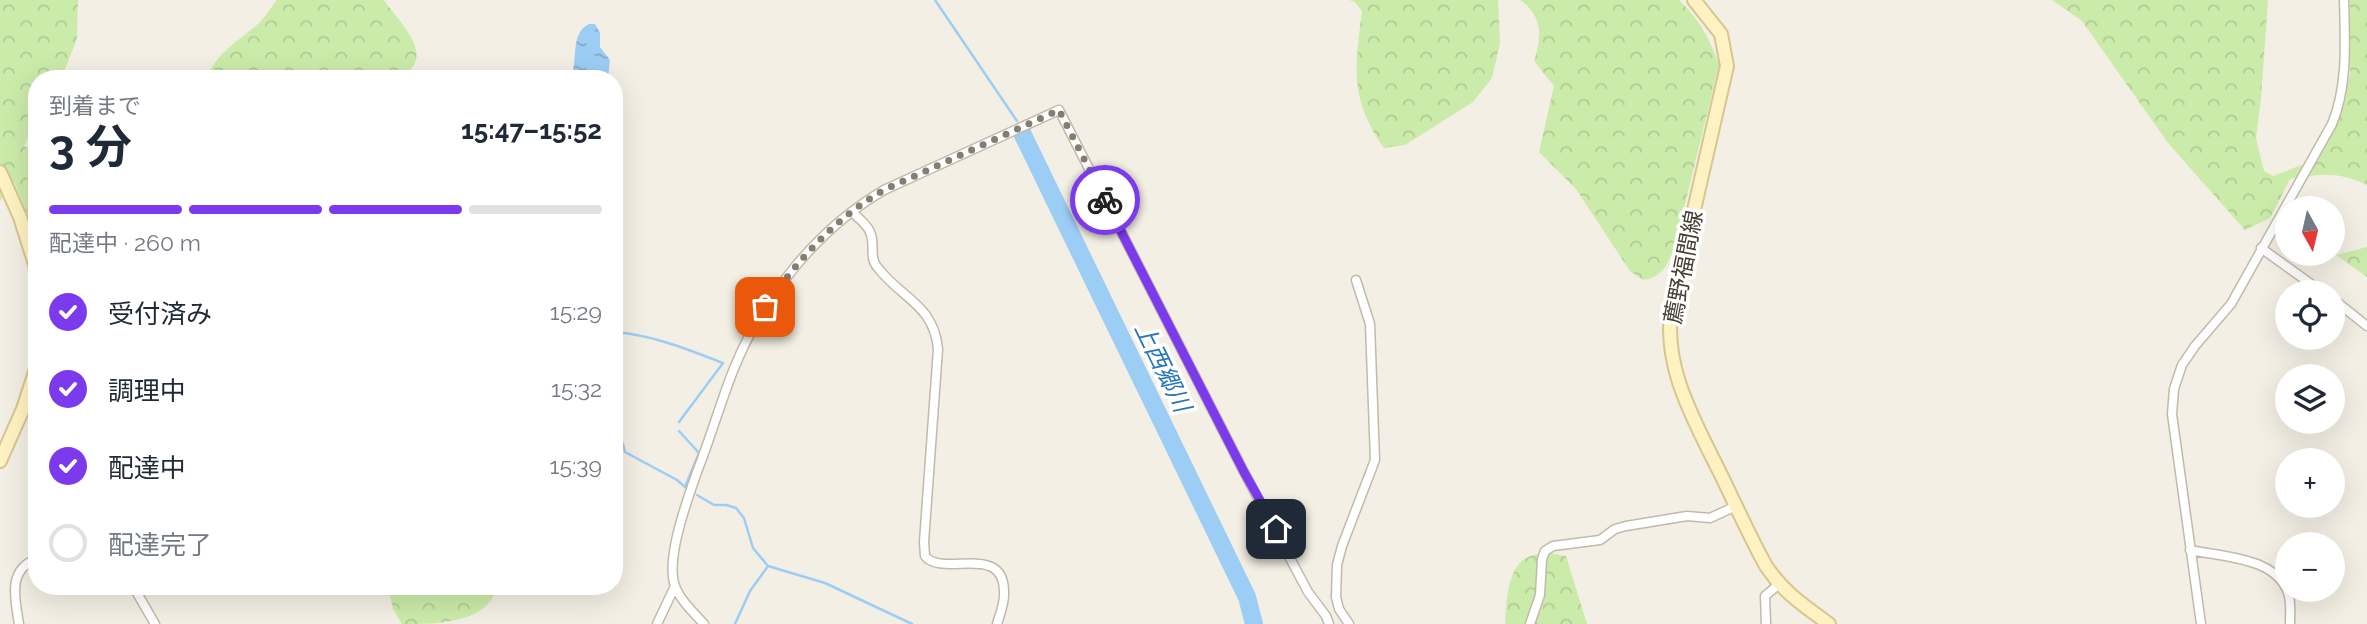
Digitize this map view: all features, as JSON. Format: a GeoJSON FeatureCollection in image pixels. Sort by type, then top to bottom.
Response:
{"type":"FeatureCollection","features":[{"type":"Feature","properties":{"kind":"main road","name":"薦野福間線"},"geometry":{"type":"LineString","coordinates":[[1694,0],[1721,34],[1727,66],[1672,306],[1671,343],[1683,396],[1752,540],[1778,585],[1798,603],[1829,624]]}},
{"type":"Feature","properties":{"kind":"main road"},"geometry":{"type":"LineString","coordinates":[[0,172],[28,242]]}},
{"type":"Feature","properties":{"kind":"main road"},"geometry":{"type":"LineString","coordinates":[[0,461],[28,394]]}},
{"type":"Feature","properties":{"kind":"street"},"geometry":{"type":"LineString","coordinates":[[2201,624],[2172,414],[2174,389],[2182,365],[2231,304],[2276,227],[2339,108],[2344,50],[2344,0]]}},
{"type":"Feature","properties":{"kind":"street"},"geometry":{"type":"LineString","coordinates":[[657,624],[675,586],[674,558],[686,502],[736,365],[765,307],[780,286],[826,233],[884,190],[1059,110],[1244,472],[1308,592],[1329,624]]}},
{"type":"Feature","properties":{"kind":"street"},"geometry":{"type":"LineString","coordinates":[[852,212],[869,229],[872,236],[872,253],[878,270],[929,317],[937,336],[925,556],[934,564],[987,564],[996,572],[1002,580],[1004,592],[997,624]]}},
{"type":"Feature","properties":{"kind":"street"},"geometry":{"type":"LineString","coordinates":[[2262,248],[2306,280]]}},
{"type":"Feature","properties":{"kind":"street"},"geometry":{"type":"LineString","coordinates":[[1349,624],[1339,609],[1336,597],[1337,565],[1375,460],[1370,324],[1356,280]]}},
{"type":"Feature","properties":{"kind":"street"},"geometry":{"type":"LineString","coordinates":[[2345,309],[2367,326]]}},
{"type":"Feature","properties":{"kind":"street"},"geometry":{"type":"LineString","coordinates":[[1530,624],[1540,595],[1542,559],[1545,551],[1553,546],[1600,540],[1615,529],[1626,526],[1687,516],[1710,518],[1736,506]]}},
{"type":"Feature","properties":{"kind":"street"},"geometry":{"type":"LineString","coordinates":[[2190,550],[2258,564],[2279,575],[2290,598],[2290,624]]}},
{"type":"Feature","properties":{"kind":"street"},"geometry":{"type":"LineString","coordinates":[[19,624],[14,594],[15,581],[19,571],[28,562]]}},
{"type":"Feature","properties":{"kind":"street"},"geometry":{"type":"LineString","coordinates":[[1766,624],[1765,596],[1778,585]]}},
{"type":"Feature","properties":{"kind":"street"},"geometry":{"type":"LineString","coordinates":[[675,586],[685,603],[704,624]]}},
{"type":"Feature","properties":{"kind":"street"},"geometry":{"type":"LineString","coordinates":[[138,595],[155,624]]}},
{"type":"Feature","properties":{"kind":"green space"},"geometry":{"type":"Polygon","coordinates":[[[0,0],[78,0],[77,39],[65,70],[28,70],[28,138],[24,146],[28,148],[28,215],[14,182],[0,201],[0,0]]]}},
{"type":"Feature","properties":{"kind":"green space"},"geometry":{"type":"Polygon","coordinates":[[[277,0],[384,0],[413,41],[416,61],[410,70],[211,70],[222,54],[260,22],[277,0]]]}},
{"type":"Feature","properties":{"kind":"green space"},"geometry":{"type":"Polygon","coordinates":[[[1349,0],[1498,0],[1500,43],[1492,78],[1473,102],[1405,145],[1384,148],[1365,114],[1360,98],[1357,66],[1362,11],[1355,2],[1349,0]]]}},
{"type":"Feature","properties":{"kind":"green space"},"geometry":{"type":"Polygon","coordinates":[[[1520,0],[1679,0],[1708,38],[1719,65],[1674,249],[1666,265],[1655,276],[1643,280],[1630,271],[1576,189],[1539,152],[1554,86],[1534,61],[1539,28],[1533,13],[1520,0]]]}},
{"type":"Feature","properties":{"kind":"green space"},"geometry":{"type":"Polygon","coordinates":[[[2052,0],[2268,0],[2256,138],[2264,171],[2273,176],[2319,158],[2350,75],[2350,0],[2367,0],[2367,185],[2347,177],[2329,175],[2290,179],[2281,196],[2275,196],[2275,208],[2270,218],[2245,230],[2168,143],[2082,21],[2052,0]]]}},
{"type":"Feature","properties":{"kind":"green space"},"geometry":{"type":"Polygon","coordinates":[[[2367,247],[2367,277],[2345,261],[2345,253],[2367,247]]]}},
{"type":"Feature","properties":{"kind":"green space"},"geometry":{"type":"Polygon","coordinates":[[[1550,553],[1566,556],[1587,624],[1505,624],[1507,596],[1515,569],[1528,557],[1550,553]]]}},
{"type":"Feature","properties":{"kind":"green space"},"geometry":{"type":"Polygon","coordinates":[[[390,595],[494,595],[484,608],[472,615],[445,622],[402,624],[393,609],[390,595]]]}},
{"type":"Feature","properties":{"kind":"water"},"geometry":{"type":"Polygon","coordinates":[[[589,24],[595,24],[600,33],[600,47],[610,60],[609,70],[573,70],[577,41],[589,24]]]}},
{"type":"Feature","properties":{"kind":"waterway","name":"上西郷川"},"geometry":{"type":"LineString","coordinates":[[935,0],[1017,121]]}},
{"type":"Feature","properties":{"kind":"waterway","name":"上西郷川"},"geometry":{"type":"LineString","coordinates":[[1022,133],[1247,597],[1254,624]]}},
{"type":"Feature","properties":{"kind":"waterway"},"geometry":{"type":"LineString","coordinates":[[623,333],[656,339],[723,363],[679,422]]}},
{"type":"Feature","properties":{"kind":"waterway"},"geometry":{"type":"LineString","coordinates":[[623,444],[625,452],[685,487],[699,453],[679,431]]}},
{"type":"Feature","properties":{"kind":"waterway"},"geometry":{"type":"LineString","coordinates":[[697,495],[714,505],[736,508],[744,518],[753,548],[768,566],[825,583],[912,624]]}},
{"type":"Feature","properties":{"kind":"waterway"},"geometry":{"type":"LineString","coordinates":[[735,624],[750,591],[768,566]]}},
{"type":"Feature","properties":{"kind":"way so far"},"geometry":{"type":"LineString","coordinates":[[765,307],[826,233],[863,202],[1059,110],[1105,200]]}},
{"type":"Feature","properties":{"kind":"route"},"geometry":{"type":"LineString","coordinates":[[1105,200],[1244,472],[1276,529]]}}]}
